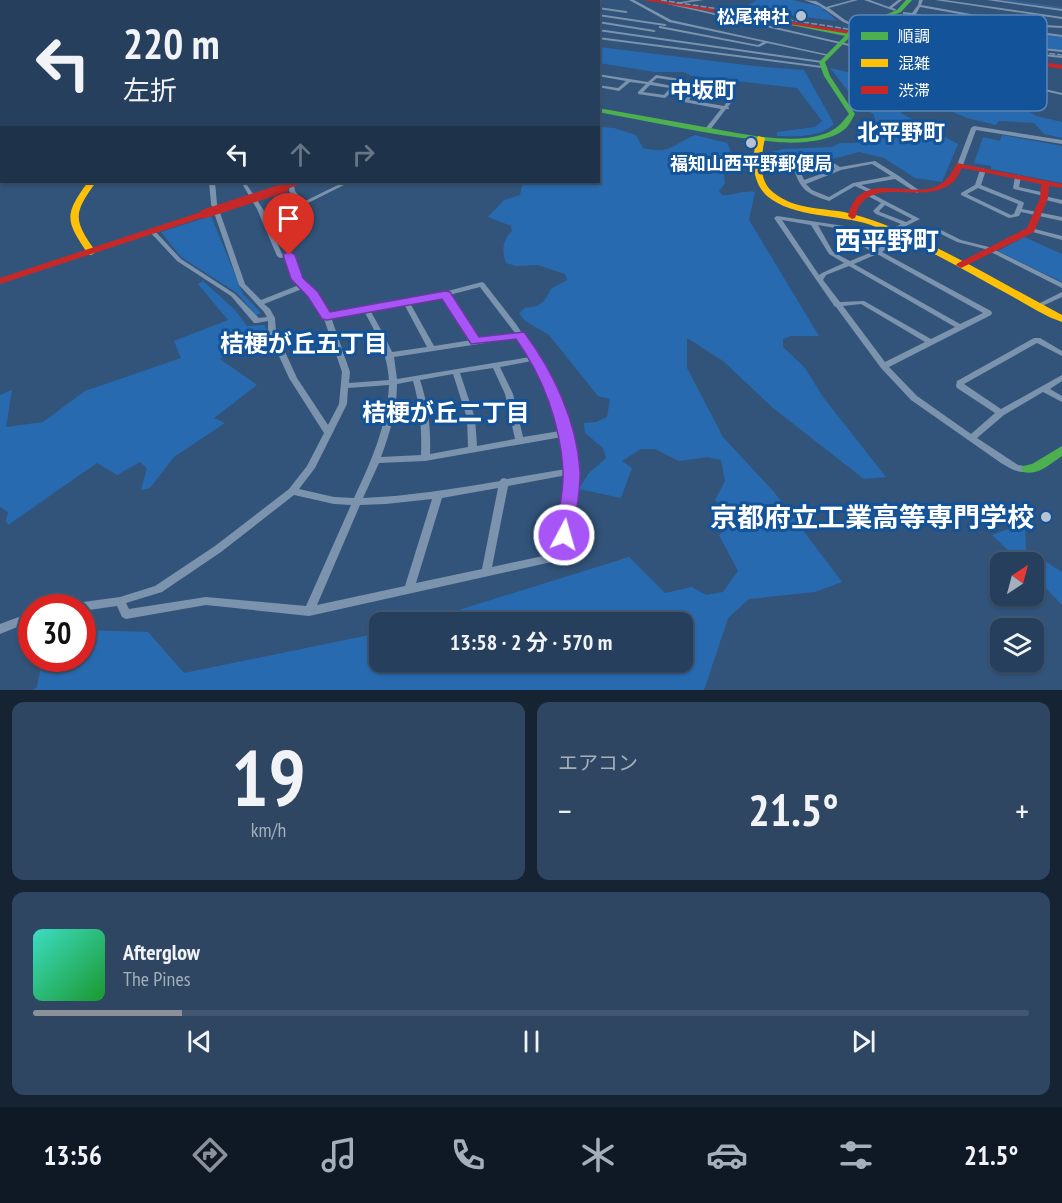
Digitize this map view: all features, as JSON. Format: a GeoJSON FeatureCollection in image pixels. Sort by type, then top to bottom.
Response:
{"type":"FeatureCollection","features":[{"type":"Feature","properties":{"kind":"street"},"geometry":{"type":"LineString","coordinates":[[654,0],[680,4],[702,0]]}},
{"type":"Feature","properties":{"kind":"street"},"geometry":{"type":"LineString","coordinates":[[806,0],[828,7],[849,27]]}},
{"type":"Feature","properties":{"kind":"street"},"geometry":{"type":"LineString","coordinates":[[828,7],[856,0]]}},
{"type":"Feature","properties":{"kind":"street"},"geometry":{"type":"LineString","coordinates":[[866,0],[893,9],[900,0]]}},
{"type":"Feature","properties":{"kind":"street"},"geometry":{"type":"LineString","coordinates":[[891,15],[909,0]]}},
{"type":"Feature","properties":{"kind":"street"},"geometry":{"type":"LineString","coordinates":[[904,13],[911,15],[920,6],[921,0]]}},
{"type":"Feature","properties":{"kind":"street"},"geometry":{"type":"LineString","coordinates":[[939,0],[1041,15]]}},
{"type":"Feature","properties":{"kind":"street"},"geometry":{"type":"LineString","coordinates":[[988,0],[1062,10]]}},
{"type":"Feature","properties":{"kind":"street"},"geometry":{"type":"LineString","coordinates":[[629,20],[640,3]]}},
{"type":"Feature","properties":{"kind":"street"},"geometry":{"type":"LineString","coordinates":[[640,3],[673,22],[766,42],[824,61],[849,108]]}},
{"type":"Feature","properties":{"kind":"street"},"geometry":{"type":"LineString","coordinates":[[618,11],[640,3],[667,3],[849,33]]}},
{"type":"Feature","properties":{"kind":"street"},"geometry":{"type":"LineString","coordinates":[[667,3],[849,46]]}},
{"type":"Feature","properties":{"kind":"street"},"geometry":{"type":"LineString","coordinates":[[1010,15],[1016,4]]}},
{"type":"Feature","properties":{"kind":"street"},"geometry":{"type":"LineString","coordinates":[[920,6],[973,15]]}},
{"type":"Feature","properties":{"kind":"street"},"geometry":{"type":"LineString","coordinates":[[600,8],[626,12]]}},
{"type":"Feature","properties":{"kind":"street"},"geometry":{"type":"LineString","coordinates":[[600,15],[759,46],[766,42]]}},
{"type":"Feature","properties":{"kind":"street"},"geometry":{"type":"LineString","coordinates":[[1047,16],[1062,18]]}},
{"type":"Feature","properties":{"kind":"street"},"geometry":{"type":"LineString","coordinates":[[600,21],[607,17]]}},
{"type":"Feature","properties":{"kind":"street"},"geometry":{"type":"LineString","coordinates":[[1047,19],[1059,21],[1060,27]]}},
{"type":"Feature","properties":{"kind":"street"},"geometry":{"type":"LineString","coordinates":[[773,21],[849,30]]}},
{"type":"Feature","properties":{"kind":"street"},"geometry":{"type":"LineString","coordinates":[[600,22],[654,31]]}},
{"type":"Feature","properties":{"kind":"street"},"geometry":{"type":"LineString","coordinates":[[636,44],[645,36],[673,22]]}},
{"type":"Feature","properties":{"kind":"street"},"geometry":{"type":"LineString","coordinates":[[600,30],[824,61]]}},
{"type":"Feature","properties":{"kind":"street"},"geometry":{"type":"LineString","coordinates":[[1047,34],[1062,36]]}},
{"type":"Feature","properties":{"kind":"street"},"geometry":{"type":"LineString","coordinates":[[824,61],[849,35]]}},
{"type":"Feature","properties":{"kind":"street"},"geometry":{"type":"LineString","coordinates":[[600,38],[636,44],[824,61]]}},
{"type":"Feature","properties":{"kind":"street"},"geometry":{"type":"LineString","coordinates":[[1047,49],[1062,51]]}},
{"type":"Feature","properties":{"kind":"street"},"geometry":{"type":"LineString","coordinates":[[1047,55],[1062,57]]}},
{"type":"Feature","properties":{"kind":"street"},"geometry":{"type":"LineString","coordinates":[[1047,64],[1062,67]]}},
{"type":"Feature","properties":{"kind":"street"},"geometry":{"type":"LineString","coordinates":[[602,76],[733,97],[727,108],[708,129]]}},
{"type":"Feature","properties":{"kind":"street"},"geometry":{"type":"LineString","coordinates":[[656,76],[680,80],[665,97],[640,93],[649,83],[656,76]]}},
{"type":"Feature","properties":{"kind":"street"},"geometry":{"type":"LineString","coordinates":[[600,85],[619,90],[629,80]]}},
{"type":"Feature","properties":{"kind":"street"},"geometry":{"type":"LineString","coordinates":[[1047,90],[1062,94]]}},
{"type":"Feature","properties":{"kind":"street"},"geometry":{"type":"LineString","coordinates":[[694,91],[686,101],[727,108]]}},
{"type":"Feature","properties":{"kind":"street"},"geometry":{"type":"LineString","coordinates":[[600,110],[761,138],[798,140],[833,134],[849,123],[852,114],[850,111]]}},
{"type":"Feature","properties":{"kind":"street"},"geometry":{"type":"LineString","coordinates":[[852,216],[856,203],[870,193],[917,192],[933,190],[951,183],[974,128],[1062,142]]}},
{"type":"Feature","properties":{"kind":"street"},"geometry":{"type":"LineString","coordinates":[[761,138],[758,166],[762,185],[770,194],[806,208],[852,216],[896,233],[1062,319]]}},
{"type":"Feature","properties":{"kind":"street"},"geometry":{"type":"LineString","coordinates":[[839,168],[830,163],[812,159],[796,167],[803,187],[813,194],[829,199],[855,184],[897,177]]}},
{"type":"Feature","properties":{"kind":"street"},"geometry":{"type":"LineString","coordinates":[[801,182],[807,182],[839,168],[873,162],[917,192]]}},
{"type":"Feature","properties":{"kind":"street"},"geometry":{"type":"LineString","coordinates":[[960,165],[1018,177],[1062,202]]}},
{"type":"Feature","properties":{"kind":"street"},"geometry":{"type":"LineString","coordinates":[[978,186],[1021,203],[1020,210],[1011,217],[963,194],[978,186],[983,170]]}},
{"type":"Feature","properties":{"kind":"street"},"geometry":{"type":"LineString","coordinates":[[91,183],[71,210],[71,222],[91,252]]}},
{"type":"Feature","properties":{"kind":"street"},"geometry":{"type":"LineString","coordinates":[[212,183],[211,192],[217,213],[242,285],[271,318],[272,332],[293,378],[328,432]]}},
{"type":"Feature","properties":{"kind":"street"},"geometry":{"type":"LineString","coordinates":[[244,183],[260,208],[280,256],[289,255]]}},
{"type":"Feature","properties":{"kind":"street"},"geometry":{"type":"LineString","coordinates":[[0,281],[301,183]]}},
{"type":"Feature","properties":{"kind":"street"},"geometry":{"type":"LineString","coordinates":[[295,208],[345,183]]}},
{"type":"Feature","properties":{"kind":"street"},"geometry":{"type":"LineString","coordinates":[[819,280],[824,274],[877,252],[906,224],[917,219],[884,203],[855,184]]}},
{"type":"Feature","properties":{"kind":"street"},"geometry":{"type":"LineString","coordinates":[[1044,192],[1062,186]]}},
{"type":"Feature","properties":{"kind":"street"},"geometry":{"type":"LineString","coordinates":[[96,604],[120,601],[158,589],[218,549],[291,491],[312,468],[343,404],[344,362],[327,316],[293,272],[289,255],[290,220],[295,208],[296,196],[288,187]]}},
{"type":"Feature","properties":{"kind":"street"},"geometry":{"type":"LineString","coordinates":[[961,266],[1031,230],[1044,192]]}},
{"type":"Feature","properties":{"kind":"street"},"geometry":{"type":"LineString","coordinates":[[884,203],[876,210],[878,213],[906,224]]}},
{"type":"Feature","properties":{"kind":"street"},"geometry":{"type":"LineString","coordinates":[[1020,210],[1062,219]]}},
{"type":"Feature","properties":{"kind":"street"},"geometry":{"type":"LineString","coordinates":[[884,366],[988,313],[858,241],[849,228],[777,218],[836,305],[884,366],[914,398],[1016,468],[1035,468],[1062,450]]}},
{"type":"Feature","properties":{"kind":"street"},"geometry":{"type":"LineString","coordinates":[[813,223],[831,253],[960,327]]}},
{"type":"Feature","properties":{"kind":"street"},"geometry":{"type":"LineString","coordinates":[[1031,230],[1062,238]]}},
{"type":"Feature","properties":{"kind":"street"},"geometry":{"type":"LineString","coordinates":[[152,231],[179,260],[233,295],[257,321],[271,318]]}},
{"type":"Feature","properties":{"kind":"street"},"geometry":{"type":"LineString","coordinates":[[941,231],[959,241],[992,251],[1062,286]]}},
{"type":"Feature","properties":{"kind":"street"},"geometry":{"type":"LineString","coordinates":[[120,601],[126,614],[206,601],[309,611],[562,556],[572,471],[565,433],[555,398],[537,358],[482,284],[445,294],[327,316]]}},
{"type":"Feature","properties":{"kind":"street"},"geometry":{"type":"LineString","coordinates":[[260,303],[303,286]]}},
{"type":"Feature","properties":{"kind":"street"},"geometry":{"type":"LineString","coordinates":[[445,294],[476,342]]}},
{"type":"Feature","properties":{"kind":"street"},"geometry":{"type":"LineString","coordinates":[[1038,306],[1062,294]]}},
{"type":"Feature","properties":{"kind":"street"},"geometry":{"type":"LineString","coordinates":[[406,302],[432,349]]}},
{"type":"Feature","properties":{"kind":"street"},"geometry":{"type":"LineString","coordinates":[[836,305],[862,302],[930,342]]}},
{"type":"Feature","properties":{"kind":"street"},"geometry":{"type":"LineString","coordinates":[[309,611],[376,460],[389,424],[393,404],[390,355],[366,309]]}},
{"type":"Feature","properties":{"kind":"street"},"geometry":{"type":"LineString","coordinates":[[390,355],[520,334]]}},
{"type":"Feature","properties":{"kind":"street"},"geometry":{"type":"LineString","coordinates":[[1001,413],[960,386],[960,383],[1037,340],[1062,354]]}},
{"type":"Feature","properties":{"kind":"street"},"geometry":{"type":"LineString","coordinates":[[345,386],[416,379],[537,358]]}},
{"type":"Feature","properties":{"kind":"street"},"geometry":{"type":"LineString","coordinates":[[496,366],[509,394],[520,441]]}},
{"type":"Feature","properties":{"kind":"street"},"geometry":{"type":"LineString","coordinates":[[456,372],[471,418],[473,450]]}},
{"type":"Feature","properties":{"kind":"street"},"geometry":{"type":"LineString","coordinates":[[971,439],[1001,413],[1062,378]]}},
{"type":"Feature","properties":{"kind":"street"},"geometry":{"type":"LineString","coordinates":[[416,379],[425,407],[427,428],[425,458]]}},
{"type":"Feature","properties":{"kind":"street"},"geometry":{"type":"LineString","coordinates":[[1044,389],[1062,399]]}},
{"type":"Feature","properties":{"kind":"street"},"geometry":{"type":"LineString","coordinates":[[376,460],[425,458],[565,433]]}},
{"type":"Feature","properties":{"kind":"street"},"geometry":{"type":"LineString","coordinates":[[291,491],[357,502],[438,496],[504,481],[572,471]]}},
{"type":"Feature","properties":{"kind":"street"},"geometry":{"type":"LineString","coordinates":[[486,573],[504,481]]}},
{"type":"Feature","properties":{"kind":"street"},"geometry":{"type":"LineString","coordinates":[[409,589],[438,496]]}},
{"type":"Feature","properties":{"kind":"street"},"geometry":{"type":"LineString","coordinates":[[0,629],[18,622]]}},
{"type":"Feature","properties":{"kind":"shaded area","name":"松尾神社"},"geometry":{"type":"Polygon","coordinates":[[[757,0],[792,0],[823,7],[826,9],[821,10],[826,11],[837,21],[743,9],[757,0]]]}},
{"type":"Feature","properties":{"kind":"shaded area"},"geometry":{"type":"Polygon","coordinates":[[[1047,35],[1062,37],[1062,50],[1047,48],[1047,35]]]}},
{"type":"Feature","properties":{"kind":"shaded area"},"geometry":{"type":"Polygon","coordinates":[[[600,47],[804,70],[834,124],[815,134],[777,136],[777,132],[815,127],[822,121],[797,88],[692,76],[683,72],[655,72],[600,63],[600,47]]]}},
{"type":"Feature","properties":{"kind":"shaded area"},"geometry":{"type":"Polygon","coordinates":[[[830,68],[849,72],[849,92],[830,68]]]}},
{"type":"Feature","properties":{"kind":"shaded area"},"geometry":{"type":"Polygon","coordinates":[[[869,111],[898,111],[958,144],[942,182],[915,178],[884,158],[859,152],[829,160],[809,156],[801,160],[771,157],[771,152],[783,149],[832,147],[840,143],[855,143],[874,137],[902,137],[876,123],[874,115],[869,111]]]}},
{"type":"Feature","properties":{"kind":"shaded area"},"geometry":{"type":"Polygon","coordinates":[[[951,111],[1029,111],[1036,116],[1062,122],[1062,138],[1044,134],[1034,123],[999,121],[996,125],[967,118],[951,111]]]}},
{"type":"Feature","properties":{"kind":"shaded area"},"geometry":{"type":"Polygon","coordinates":[[[600,127],[614,128],[636,135],[643,148],[652,150],[671,148],[695,135],[727,143],[730,155],[724,167],[725,183],[719,191],[722,195],[755,192],[749,220],[819,336],[791,336],[783,339],[783,347],[805,368],[823,397],[886,477],[864,479],[773,408],[723,361],[687,338],[687,368],[723,437],[774,492],[842,582],[815,592],[749,599],[728,618],[704,690],[33,690],[37,687],[40,672],[96,672],[96,630],[148,632],[184,673],[369,635],[369,672],[693,672],[693,612],[452,612],[629,557],[665,593],[692,587],[706,595],[723,592],[738,571],[719,535],[738,519],[715,500],[725,481],[721,460],[707,457],[679,461],[655,449],[641,449],[622,461],[632,468],[621,498],[579,489],[588,474],[606,458],[603,448],[585,433],[584,423],[596,422],[607,417],[610,399],[598,396],[549,335],[524,320],[519,313],[525,308],[537,306],[544,301],[552,288],[567,280],[565,274],[538,265],[516,266],[506,263],[504,246],[506,238],[512,231],[511,226],[488,217],[504,200],[520,195],[522,185],[513,183],[600,183],[600,127]]]}},
{"type":"Feature","properties":{"kind":"shaded area"},"geometry":{"type":"Polygon","coordinates":[[[1002,135],[1062,146],[1062,183],[991,169],[991,166],[974,163],[983,137],[1000,141],[1002,135]]]}},
{"type":"Feature","properties":{"kind":"shaded area"},"geometry":{"type":"Polygon","coordinates":[[[211,216],[243,294],[261,313],[256,315],[237,293],[181,257],[161,232],[211,216]]]}},
{"type":"Feature","properties":{"kind":"shaded area"},"geometry":{"type":"Polygon","coordinates":[[[1024,237],[1062,254],[1062,282],[998,251],[1024,237]]]}},
{"type":"Feature","properties":{"kind":"shaded area"},"geometry":{"type":"Polygon","coordinates":[[[203,281],[235,310],[247,326],[264,325],[268,332],[220,359],[257,385],[214,418],[225,423],[174,457],[150,488],[141,490],[147,468],[140,462],[117,475],[97,463],[8,525],[6,521],[8,512],[0,507],[0,395],[12,390],[6,427],[43,422],[85,391],[181,358],[174,341],[228,320],[198,284],[203,281]]]}},
{"type":"Feature","properties":{"kind":"shaded area"},"geometry":{"type":"Polygon","coordinates":[[[1025,523],[1026,549],[1031,552],[1010,552],[992,535],[1025,523]]]}},
{"type":"Feature","properties":{"kind":"shaded area"},"geometry":{"type":"Polygon","coordinates":[[[1044,560],[1062,572],[1062,605],[1044,586],[1044,560]]]}},
{"type":"Feature","properties":{"kind":"waterway"},"geometry":{"type":"LineString","coordinates":[[996,0],[1062,9]]}},
{"type":"Feature","properties":{"kind":"railway"},"geometry":{"type":"LineString","coordinates":[[661,0],[849,29]]}},
{"type":"Feature","properties":{"kind":"railway"},"geometry":{"type":"LineString","coordinates":[[1047,53],[1062,55]]}},
{"type":"Feature","properties":{"kind":"traffic: fast"},"geometry":{"type":"LineString","coordinates":[[889,15],[899,11],[909,0]]}},
{"type":"Feature","properties":{"kind":"traffic: fast"},"geometry":{"type":"LineString","coordinates":[[773,20],[849,35]]}},
{"type":"Feature","properties":{"kind":"traffic: fast"},"geometry":{"type":"LineString","coordinates":[[849,35],[822,62],[827,76],[849,109]]}},
{"type":"Feature","properties":{"kind":"traffic: fast"},"geometry":{"type":"LineString","coordinates":[[600,110],[778,140],[803,140],[825,136],[842,128],[852,114],[850,111]]}},
{"type":"Feature","properties":{"kind":"traffic: fast"},"geometry":{"type":"LineString","coordinates":[[1027,469],[1035,468],[1062,450]]}},
{"type":"Feature","properties":{"kind":"traffic: slow"},"geometry":{"type":"LineString","coordinates":[[761,138],[758,160],[761,182],[770,194],[779,200],[799,208],[853,217],[889,230],[1062,319]]}},
{"type":"Feature","properties":{"kind":"traffic: slow"},"geometry":{"type":"LineString","coordinates":[[91,183],[78,202],[73,217],[78,232],[91,252]]}},
{"type":"Feature","properties":{"kind":"traffic: jam"},"geometry":{"type":"LineString","coordinates":[[646,0],[849,33]]}},
{"type":"Feature","properties":{"kind":"traffic: jam"},"geometry":{"type":"LineString","coordinates":[[1047,65],[1062,67]]}},
{"type":"Feature","properties":{"kind":"traffic: jam"},"geometry":{"type":"LineString","coordinates":[[852,216],[856,204],[867,194],[880,190],[925,191],[939,188],[951,180],[960,165],[1062,186]]}},
{"type":"Feature","properties":{"kind":"traffic: jam"},"geometry":{"type":"LineString","coordinates":[[284,188],[301,183]]}},
{"type":"Feature","properties":{"kind":"traffic: jam"},"geometry":{"type":"LineString","coordinates":[[961,265],[1031,230],[1044,198],[1045,183]]}},
{"type":"Feature","properties":{"kind":"traffic: jam"},"geometry":{"type":"LineString","coordinates":[[204,214],[284,188]]}},
{"type":"Feature","properties":{"kind":"traffic: jam"},"geometry":{"type":"LineString","coordinates":[[0,281],[204,214]]}},
{"type":"Feature","properties":{"kind":"place","name":"松尾神社"},"geometry":{"type":"Point","coordinates":[801,16]}},
{"type":"Feature","properties":{"kind":"place","name":"福知山西平野郵便局"},"geometry":{"type":"Point","coordinates":[751,143]}},
{"type":"Feature","properties":{"kind":"place","name":"京都府立工業高等専門学校"},"geometry":{"type":"Point","coordinates":[1046,517]}},
{"type":"Feature","properties":{"kind":"district","name":"中坂町"},"geometry":{"type":"Point","coordinates":[703,90]}},
{"type":"Feature","properties":{"kind":"district","name":"北平野町"},"geometry":{"type":"Point","coordinates":[901,132]}},
{"type":"Feature","properties":{"kind":"district","name":"西平野町"},"geometry":{"type":"Point","coordinates":[887,240]}},
{"type":"Feature","properties":{"kind":"district","name":"桔梗が丘五丁目"},"geometry":{"type":"Point","coordinates":[304,343]}},
{"type":"Feature","properties":{"kind":"district","name":"桔梗が丘二丁目"},"geometry":{"type":"Point","coordinates":[446,412]}},
{"type":"Feature","properties":{"kind":"route"},"geometry":{"type":"LineString","coordinates":[[289,255],[297,279],[319,302],[327,316],[445,294],[476,342],[520,334],[537,358],[555,398],[565,433],[572,471],[564,535]]}}]}
